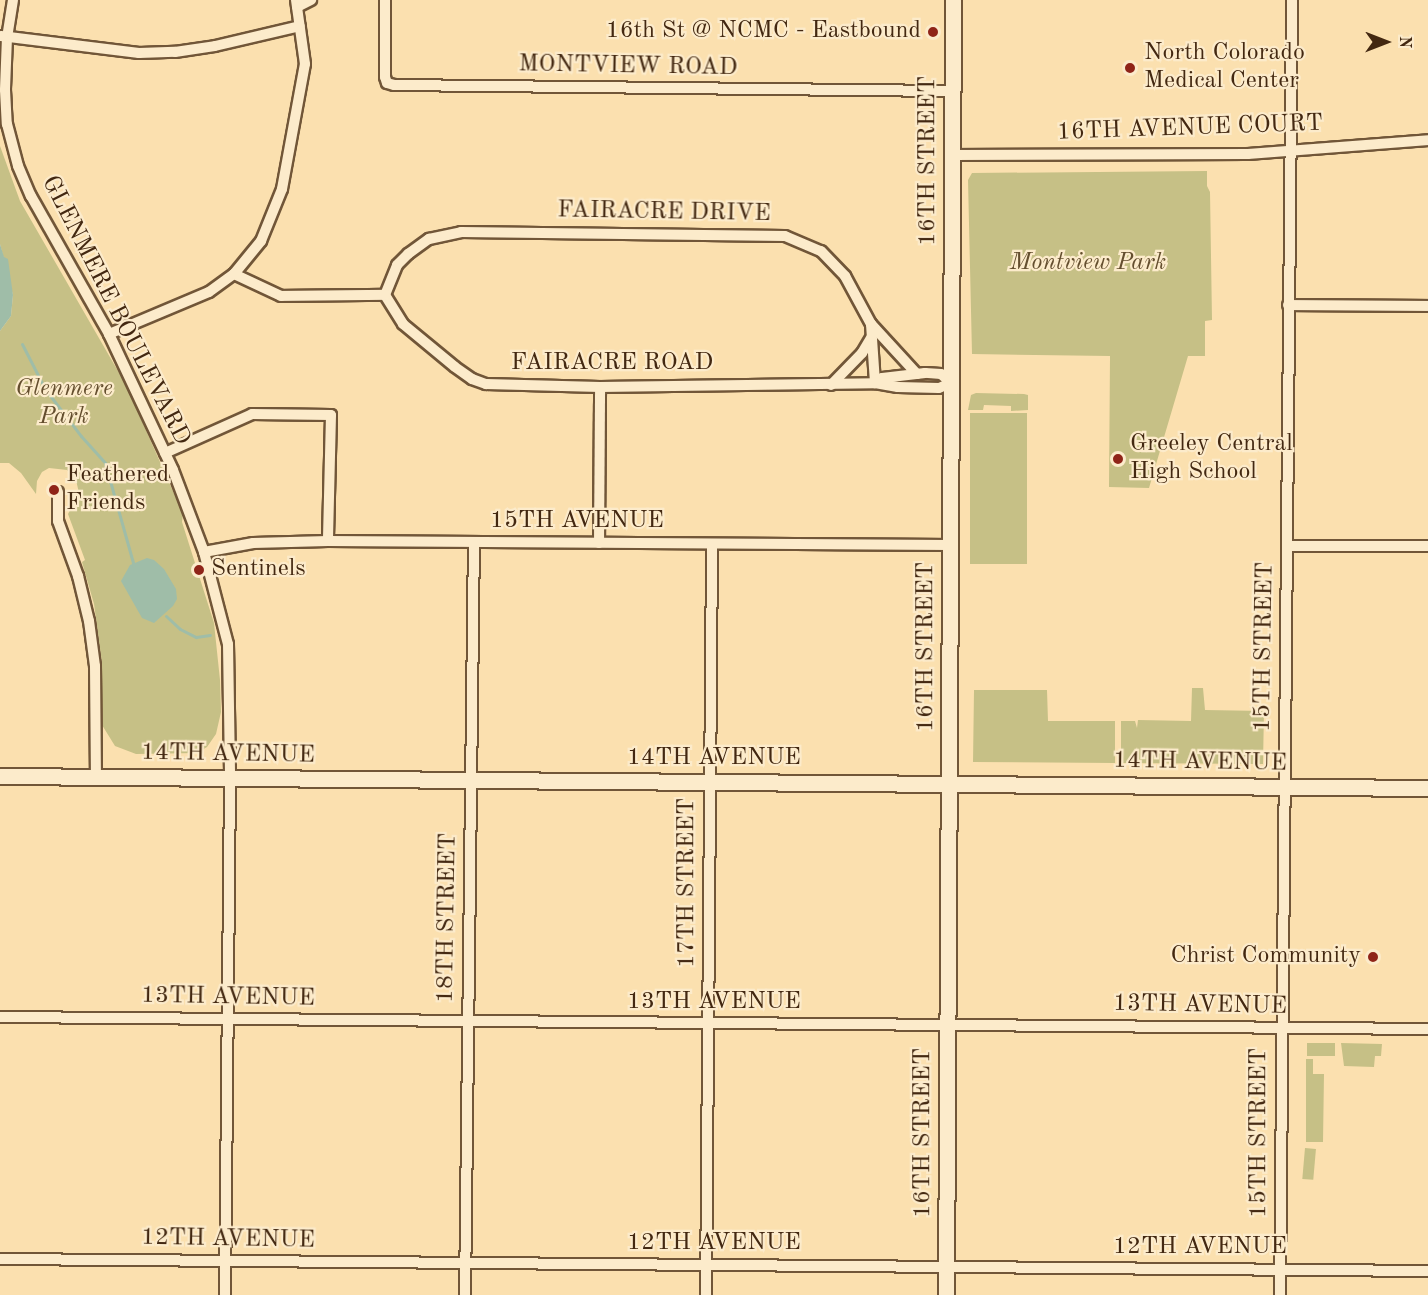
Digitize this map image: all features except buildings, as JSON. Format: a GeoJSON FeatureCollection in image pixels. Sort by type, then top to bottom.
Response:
{"type":"FeatureCollection","features":[{"type":"Feature","properties":{"kind":"street","name":"GLENMERE BOULEVARD"},"geometry":{"type":"LineString","coordinates":[[13,0],[3,36],[7,124],[18,166],[31,196],[109,334],[165,453],[204,552],[228,644],[230,778],[225,1295]]}},
{"type":"Feature","properties":{"kind":"street"},"geometry":{"type":"LineString","coordinates":[[109,334],[209,292],[234,274],[261,241],[282,189],[304,77],[305,64],[297,3],[311,0]]}},
{"type":"Feature","properties":{"kind":"street","name":"MONTVIEW ROAD"},"geometry":{"type":"LineString","coordinates":[[385,0],[385,77],[387,83],[394,85],[952,91]]}},
{"type":"Feature","properties":{"kind":"street","name":"16TH STREET"},"geometry":{"type":"LineString","coordinates":[[946,1295],[953,0]]}},
{"type":"Feature","properties":{"kind":"street","name":"15TH STREET"},"geometry":{"type":"LineString","coordinates":[[1280,1295],[1292,0]]}},
{"type":"Feature","properties":{"kind":"street"},"geometry":{"type":"LineString","coordinates":[[3,36],[140,53],[175,52],[215,46],[300,26]]}},
{"type":"Feature","properties":{"kind":"street","name":"16TH AVENUE COURT"},"geometry":{"type":"LineString","coordinates":[[952,155],[1289,152],[1350,144],[1428,140]]}},
{"type":"Feature","properties":{"kind":"street","name":"FAIRACRE DRIVE"},"geometry":{"type":"LineString","coordinates":[[385,295],[397,265],[408,254],[429,239],[461,231],[785,236],[820,251],[845,276],[870,324],[875,383]]}},
{"type":"Feature","properties":{"kind":"street"},"geometry":{"type":"LineString","coordinates":[[234,274],[281,296],[385,295]]}},
{"type":"Feature","properties":{"kind":"street","name":"FAIRACRE ROAD"},"geometry":{"type":"LineString","coordinates":[[385,295],[403,324],[472,379],[486,384],[600,387],[875,383],[898,387],[939,388],[951,383],[941,374],[917,374],[882,378],[875,383]]}},
{"type":"Feature","properties":{"kind":"street"},"geometry":{"type":"LineString","coordinates":[[1288,305],[1428,306]]}},
{"type":"Feature","properties":{"kind":"street"},"geometry":{"type":"LineString","coordinates":[[870,324],[917,374]]}},
{"type":"Feature","properties":{"kind":"street"},"geometry":{"type":"LineString","coordinates":[[831,385],[862,353],[872,337]]}},
{"type":"Feature","properties":{"kind":"street"},"geometry":{"type":"LineString","coordinates":[[599,543],[600,387]]}},
{"type":"Feature","properties":{"kind":"street"},"geometry":{"type":"LineString","coordinates":[[165,453],[252,414],[330,415],[328,541]]}},
{"type":"Feature","properties":{"kind":"street"},"geometry":{"type":"LineString","coordinates":[[58,492],[58,521],[78,576],[89,621],[95,666],[96,776]]}},
{"type":"Feature","properties":{"kind":"street","name":"15TH AVENUE"},"geometry":{"type":"LineString","coordinates":[[204,552],[253,543],[328,541],[950,545]]}},
{"type":"Feature","properties":{"kind":"street","name":"18TH STREET"},"geometry":{"type":"LineString","coordinates":[[465,1295],[474,542]]}},
{"type":"Feature","properties":{"kind":"street","name":"17TH STREET"},"geometry":{"type":"LineString","coordinates":[[706,1295],[712,544]]}},
{"type":"Feature","properties":{"kind":"street"},"geometry":{"type":"LineString","coordinates":[[1287,546],[1428,546]]}},
{"type":"Feature","properties":{"kind":"street","name":"14TH AVENUE"},"geometry":{"type":"LineString","coordinates":[[0,776],[1428,788]]}},
{"type":"Feature","properties":{"kind":"street","name":"13TH AVENUE"},"geometry":{"type":"LineString","coordinates":[[0,1017],[1428,1029]]}},
{"type":"Feature","properties":{"kind":"street","name":"12TH AVENUE"},"geometry":{"type":"LineString","coordinates":[[0,1259],[1428,1271]]}},
{"type":"Feature","properties":{"kind":"green space","name":"Glenmere Park"},"geometry":{"type":"Polygon","coordinates":[[[0,146],[20,201],[126,385],[183,514],[182,522],[214,623],[220,680],[221,712],[216,734],[207,747],[197,753],[136,754],[115,746],[102,725],[102,663],[94,604],[82,562],[85,560],[68,514],[79,493],[76,480],[67,470],[49,468],[42,472],[37,481],[36,494],[21,473],[9,463],[0,463],[0,331],[11,316],[13,295],[0,244],[0,146]]]}},
{"type":"Feature","properties":{"kind":"green space","name":"Montview Park"},"geometry":{"type":"Polygon","coordinates":[[[1207,171],[1207,186],[1210,192],[1212,320],[1205,321],[1205,356],[1188,356],[1149,488],[1109,487],[1110,356],[972,354],[968,180],[972,173],[1207,171]]]}},
{"type":"Feature","properties":{"kind":"green space"},"geometry":{"type":"Polygon","coordinates":[[[976,393],[1028,395],[1028,410],[1011,411],[1011,406],[984,405],[983,410],[968,410],[971,395],[976,393]]]}},
{"type":"Feature","properties":{"kind":"green space"},"geometry":{"type":"Polygon","coordinates":[[[970,413],[1027,413],[1027,564],[970,564],[970,413]]]}},
{"type":"Feature","properties":{"kind":"green space"},"geometry":{"type":"Polygon","coordinates":[[[1192,688],[1203,688],[1205,710],[1264,711],[1263,764],[1121,763],[1121,721],[1135,721],[1137,728],[1138,720],[1191,721],[1192,688]]]}},
{"type":"Feature","properties":{"kind":"green space"},"geometry":{"type":"Polygon","coordinates":[[[974,690],[1047,690],[1048,721],[1115,721],[1115,763],[973,762],[974,690]]]}},
{"type":"Feature","properties":{"kind":"green space"},"geometry":{"type":"Polygon","coordinates":[[[1307,1043],[1335,1043],[1335,1056],[1307,1056],[1307,1043]]]}},
{"type":"Feature","properties":{"kind":"green space"},"geometry":{"type":"Polygon","coordinates":[[[1341,1043],[1382,1044],[1381,1056],[1375,1056],[1374,1067],[1344,1066],[1341,1043]]]}},
{"type":"Feature","properties":{"kind":"green space"},"geometry":{"type":"Polygon","coordinates":[[[1306,1059],[1313,1059],[1313,1074],[1324,1074],[1323,1142],[1306,1142],[1306,1059]]]}},
{"type":"Feature","properties":{"kind":"green space"},"geometry":{"type":"Polygon","coordinates":[[[1305,1148],[1316,1149],[1313,1180],[1302,1179],[1305,1148]]]}},
{"type":"Feature","properties":{"kind":"shaded area"},"geometry":{"type":"Polygon","coordinates":[[[0,244],[4,257],[8,259],[13,295],[11,316],[0,331],[0,244]]]}},
{"type":"Feature","properties":{"kind":"shaded area"},"geometry":{"type":"Polygon","coordinates":[[[147,558],[154,560],[164,569],[176,589],[177,599],[173,606],[154,623],[142,618],[121,581],[130,565],[147,558]]]}},
{"type":"Feature","properties":{"kind":"waterway"},"geometry":{"type":"LineString","coordinates":[[22,344],[45,389],[105,463],[134,566]]}},
{"type":"Feature","properties":{"kind":"waterway"},"geometry":{"type":"LineString","coordinates":[[166,616],[180,629],[196,637],[210,635]]}},
{"type":"Feature","properties":{"kind":"place","name":"16th St @ NCMC - Eastbound"},"geometry":{"type":"Point","coordinates":[933,32]}},
{"type":"Feature","properties":{"kind":"place","name":"North Colorado Medical Center"},"geometry":{"type":"Point","coordinates":[1130,68]}},
{"type":"Feature","properties":{"kind":"place","name":"Greeley Central High School"},"geometry":{"type":"Point","coordinates":[1118,459]}},
{"type":"Feature","properties":{"kind":"place","name":"Feathered Friends"},"geometry":{"type":"Point","coordinates":[54,490]}},
{"type":"Feature","properties":{"kind":"place","name":"Sentinels"},"geometry":{"type":"Point","coordinates":[199,570]}},
{"type":"Feature","properties":{"kind":"place","name":"Christ Community"},"geometry":{"type":"Point","coordinates":[1373,957]}}]}
